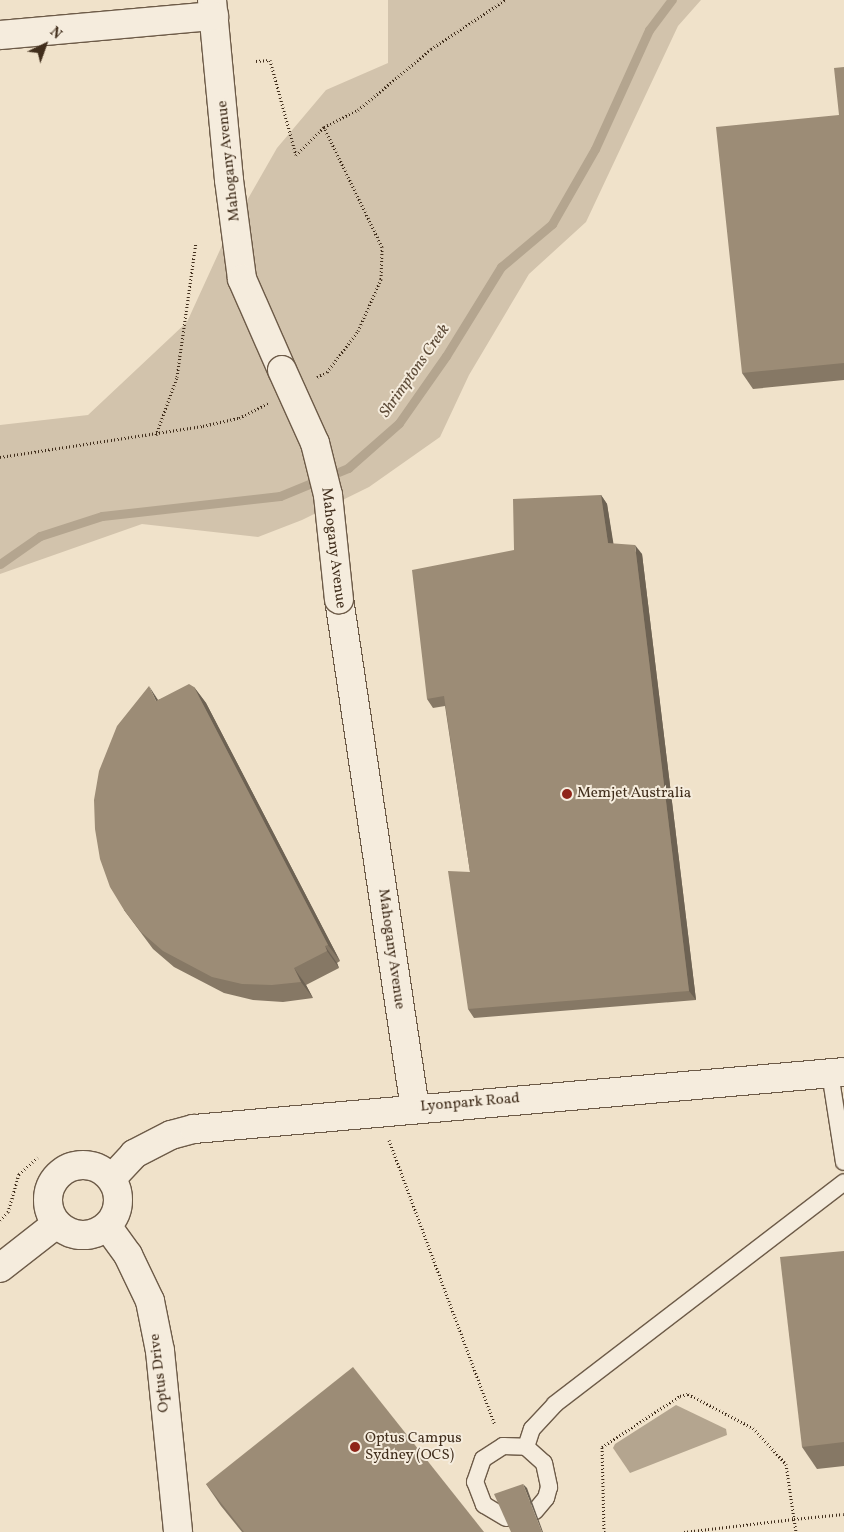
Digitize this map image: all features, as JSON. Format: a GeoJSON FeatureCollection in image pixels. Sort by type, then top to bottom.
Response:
{"type":"FeatureCollection","features":[{"type":"Feature","properties":{"kind":"street"},"geometry":{"type":"LineString","coordinates":[[0,35],[213,8]]}},
{"type":"Feature","properties":{"kind":"street","name":"Mahogany Avenue"},"geometry":{"type":"LineString","coordinates":[[213,8],[229,180],[242,279],[316,443],[328,495],[339,599],[415,1108]]}},
{"type":"Feature","properties":{"kind":"street","name":"Lyonpark Road"},"geometry":{"type":"LineString","coordinates":[[112,1178],[134,1154],[171,1135],[194,1129],[837,1072]]}},
{"type":"Feature","properties":{"kind":"street"},"geometry":{"type":"LineString","coordinates":[[87,1162],[112,1178],[117,1190],[116,1210],[107,1226],[100,1232],[84,1235],[62,1231],[55,1225],[49,1207],[49,1194],[53,1182],[62,1171],[76,1163],[87,1162]]}},
{"type":"Feature","properties":{"kind":"street"},"geometry":{"type":"LineString","coordinates":[[0,1268],[55,1225]]}},
{"type":"Feature","properties":{"kind":"street","name":"Optus Drive"},"geometry":{"type":"LineString","coordinates":[[107,1226],[128,1255],[150,1302],[160,1351],[178,1532]]}},
{"type":"Feature","properties":{"kind":"lane"},"geometry":{"type":"LineString","coordinates":[[837,1072],[844,1162]]}},
{"type":"Feature","properties":{"kind":"lane"},"geometry":{"type":"LineString","coordinates":[[526,1447],[532,1429],[555,1404],[844,1182]]}},
{"type":"Feature","properties":{"kind":"lane"},"geometry":{"type":"LineString","coordinates":[[506,1518],[484,1505],[475,1482],[483,1459],[503,1446],[526,1447],[537,1453],[549,1474],[546,1498],[535,1511]]}},
{"type":"Feature","properties":{"kind":"path"},"geometry":{"type":"LineString","coordinates":[[256,60],[270,60],[296,155],[324,127],[358,110],[431,49],[505,0]]}},
{"type":"Feature","properties":{"kind":"path"},"geometry":{"type":"LineString","coordinates":[[155,435],[177,377],[196,242]]}},
{"type":"Feature","properties":{"kind":"path"},"geometry":{"type":"LineString","coordinates":[[379,1112],[503,1446]]}},
{"type":"Feature","properties":{"kind":"path"},"geometry":{"type":"LineString","coordinates":[[0,1220],[8,1212],[19,1174],[38,1157]]}},
{"type":"Feature","properties":{"kind":"path"},"geometry":{"type":"LineString","coordinates":[[604,1532],[602,1448],[680,1396],[688,1394],[752,1428],[786,1464],[796,1532]]}},
{"type":"Feature","properties":{"kind":"path"},"geometry":{"type":"LineString","coordinates":[[684,1532],[844,1514]]}},
{"type":"Feature","properties":{"kind":"shaded area"},"geometry":{"type":"Polygon","coordinates":[[[388,0],[701,0],[678,26],[586,222],[529,274],[469,375],[440,437],[369,487],[302,520],[258,537],[142,524],[0,574],[0,425],[88,415],[187,322],[225,239],[277,148],[326,90],[388,63],[388,0]]]}},
{"type":"Feature","properties":{"kind":"shaded area"},"geometry":{"type":"Polygon","coordinates":[[[676,1405],[726,1429],[727,1435],[630,1473],[613,1448],[615,1444],[676,1405]]]}},
{"type":"Feature","properties":{"kind":"building"},"geometry":{"type":"Polygon","coordinates":[[[844,67],[844,363],[742,373],[716,127],[839,115],[834,68],[844,67]]]}},
{"type":"Feature","properties":{"kind":"building","name":"Memjet Australia"},"geometry":{"type":"Polygon","coordinates":[[[601,495],[608,543],[635,545],[689,991],[468,1009],[448,871],[470,872],[444,696],[427,699],[412,570],[514,550],[513,499],[601,495]]]}},
{"type":"Feature","properties":{"kind":"building"},"geometry":{"type":"Polygon","coordinates":[[[189,684],[194,687],[328,945],[325,946],[327,951],[294,968],[301,982],[272,985],[242,984],[212,977],[163,951],[141,932],[124,910],[110,887],[100,859],[95,829],[94,800],[99,771],[117,726],[149,686],[156,701],[189,684]]]}},
{"type":"Feature","properties":{"kind":"building"},"geometry":{"type":"Polygon","coordinates":[[[844,1251],[844,1442],[802,1447],[780,1257],[844,1251]]]}},
{"type":"Feature","properties":{"kind":"building","name":"Optus Campus Sydney (OCS)"},"geometry":{"type":"Polygon","coordinates":[[[353,1367],[484,1532],[244,1532],[206,1484],[353,1367]]]}},
{"type":"Feature","properties":{"kind":"building"},"geometry":{"type":"Polygon","coordinates":[[[523,1484],[542,1532],[511,1532],[494,1494],[523,1484]]]}},
{"type":"Feature","properties":{"kind":"waterway","name":"Shrimptons Creek"},"geometry":{"type":"LineString","coordinates":[[0,564],[40,536],[102,516],[280,496],[348,468],[399,423],[446,356],[501,267],[552,224],[595,149],[649,30],[672,0]]}},
{"type":"Feature","properties":{"kind":"place","name":"Memjet Australia"},"geometry":{"type":"Point","coordinates":[567,794]}},
{"type":"Feature","properties":{"kind":"place","name":"Optus Campus Sydney (OCS)"},"geometry":{"type":"Point","coordinates":[355,1447]}}]}
